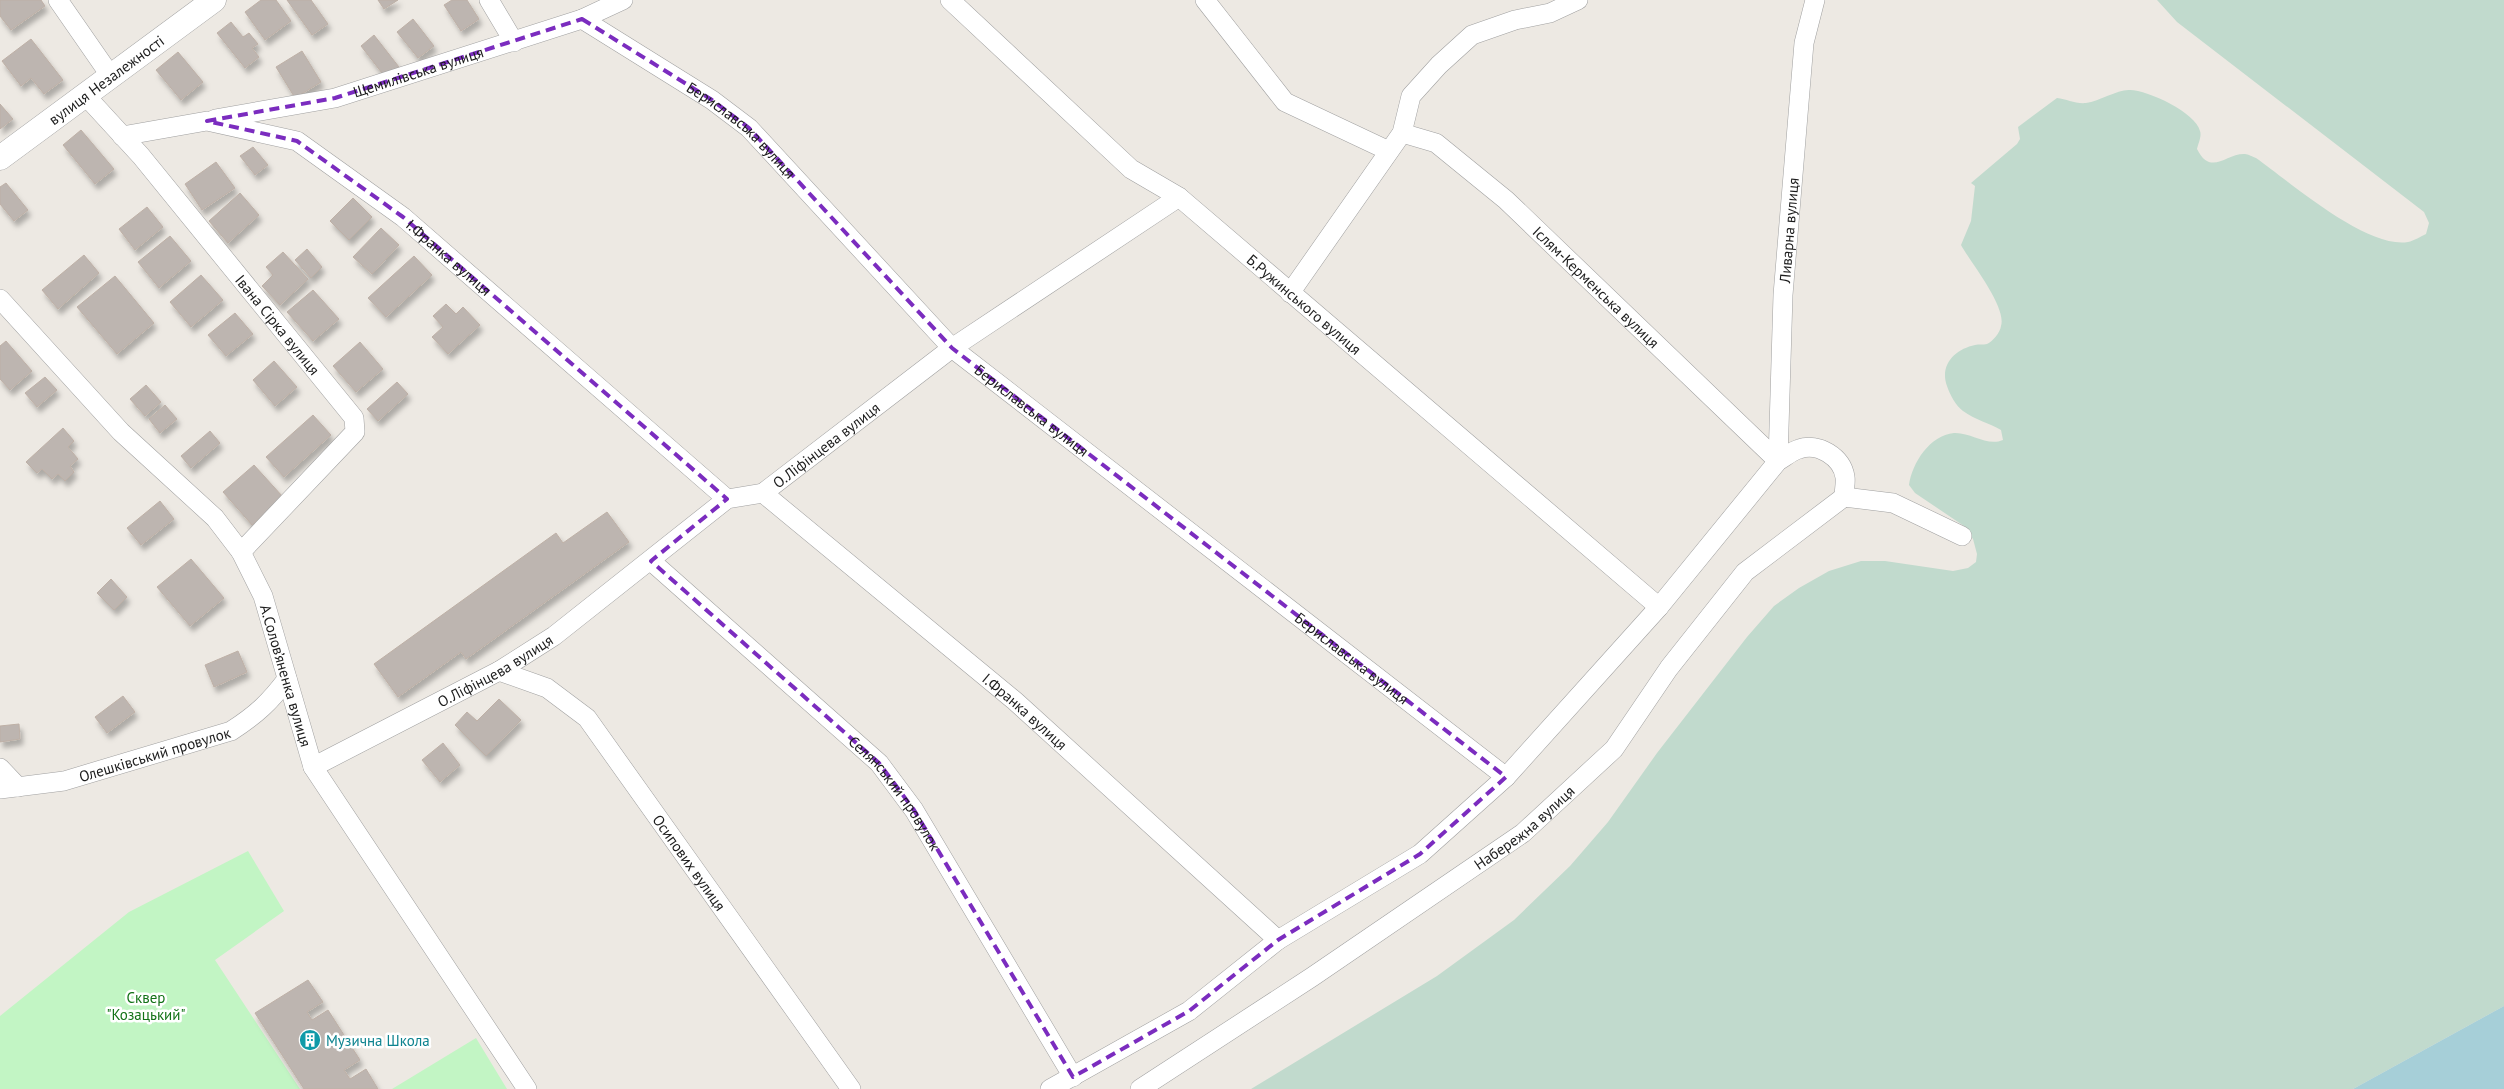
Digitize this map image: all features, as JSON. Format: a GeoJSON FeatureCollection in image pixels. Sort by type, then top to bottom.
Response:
{"type":"FeatureCollection","features":[{"type":"Feature","properties":{"kind":"street"},"geometry":{"type":"LineString","coordinates":[[58,0],[110,75]]}},
{"type":"Feature","properties":{"kind":"street","name":"вулиця Незалежності"},"geometry":{"type":"LineString","coordinates":[[0,158],[214,0]]}},
{"type":"Feature","properties":{"kind":"street"},"geometry":{"type":"LineString","coordinates":[[489,0],[514,42]]}},
{"type":"Feature","properties":{"kind":"street","name":"Щемилівська вулиця"},"geometry":{"type":"LineString","coordinates":[[207,121],[335,98],[582,19],[623,0]]}},
{"type":"Feature","properties":{"kind":"street","name":"Б.Ружинського вулиця"},"geometry":{"type":"LineString","coordinates":[[950,0],[1131,168],[1178,198],[1659,606]]}},
{"type":"Feature","properties":{"kind":"street"},"geometry":{"type":"LineString","coordinates":[[1205,0],[1285,102],[1389,151]]}},
{"type":"Feature","properties":{"kind":"street"},"geometry":{"type":"LineString","coordinates":[[1290,293],[1402,133],[1411,96],[1438,65],[1472,35],[1515,20],[1550,13],[1578,0]]}},
{"type":"Feature","properties":{"kind":"street","name":"Ливарна вулиця"},"geometry":{"type":"LineString","coordinates":[[1778,461],[1783,295],[1804,43],[1814,0]]}},
{"type":"Feature","properties":{"kind":"street","name":"Бериславська вулиця"},"geometry":{"type":"LineString","coordinates":[[582,19],[712,100],[749,128],[952,348],[1506,777]]}},
{"type":"Feature","properties":{"kind":"street","name":"Івана Сірка вулиця"},"geometry":{"type":"LineString","coordinates":[[85,95],[122,136],[354,418],[355,432],[241,552]]}},
{"type":"Feature","properties":{"kind":"street","name":"І.Франка вулиця"},"geometry":{"type":"LineString","coordinates":[[122,136],[207,121],[297,141],[403,217],[727,499]]}},
{"type":"Feature","properties":{"kind":"street","name":"Іслям-Керменська вулиця"},"geometry":{"type":"LineString","coordinates":[[1402,133],[1436,143],[1506,200],[1778,461]]}},
{"type":"Feature","properties":{"kind":"street","name":"О.Ліфінцева вулиця"},"geometry":{"type":"LineString","coordinates":[[314,767],[499,671],[554,636],[727,499],[763,493],[952,348],[1178,198]]}},
{"type":"Feature","properties":{"kind":"street","name":"А.Солов’яненка вулиця"},"geometry":{"type":"LineString","coordinates":[[0,299],[121,432],[215,518],[241,552],[263,596],[314,767],[527,1089]]}},
{"type":"Feature","properties":{"kind":"street"},"geometry":{"type":"LineString","coordinates":[[1050,1089],[1188,1011],[1278,940],[1420,854],[1506,777],[1659,606],[1778,461],[1798,449],[1806,447],[1824,450],[1838,461],[1842,468],[1845,477],[1844,496],[1893,503],[1962,536]]}},
{"type":"Feature","properties":{"kind":"street","name":"І.Франка вулиця"},"geometry":{"type":"LineString","coordinates":[[763,493],[1014,701],[1278,940]]}},
{"type":"Feature","properties":{"kind":"street","name":"Набережна вулиця"},"geometry":{"type":"LineString","coordinates":[[1140,1089],[1312,977],[1523,833],[1614,749],[1668,668],[1745,572],[1844,496]]}},
{"type":"Feature","properties":{"kind":"street","name":"Селянський провулок"},"geometry":{"type":"LineString","coordinates":[[651,561],[878,763],[914,810],[1073,1077]]}},
{"type":"Feature","properties":{"kind":"street","name":"Осипових вулиця"},"geometry":{"type":"LineString","coordinates":[[499,671],[548,688],[587,718],[851,1089]]}},
{"type":"Feature","properties":{"kind":"street","name":"Олешківський провулок"},"geometry":{"type":"LineString","coordinates":[[9,788],[64,781],[231,731],[253,717],[271,701],[287,678]]}},
{"type":"Feature","properties":{"kind":"street"},"geometry":{"type":"LineString","coordinates":[[0,768],[9,788]]}},
{"type":"Feature","properties":{"kind":"highlighted area"},"geometry":{"type":"Polygon","coordinates":[[[582,19],[712,100],[749,128],[952,348],[1506,777],[1420,854],[1278,940],[1189,1011],[1073,1077],[914,810],[879,763],[651,561],[727,499],[403,217],[297,141],[207,121],[335,98],[582,19]]]}},
{"type":"Feature","properties":{"kind":"green space"},"geometry":{"type":"Polygon","coordinates":[[[2157,0],[2504,0],[2504,1006],[2353,1089],[1251,1089],[1437,976],[1514,920],[1570,866],[1608,822],[1657,753],[1747,637],[1774,606],[1799,588],[1829,571],[1861,561],[1885,561],[1953,571],[1968,568],[1976,562],[1977,554],[1973,539],[1964,526],[1915,493],[1909,485],[1918,459],[1930,445],[1945,435],[1960,433],[1991,442],[2003,440],[2001,430],[1972,417],[1958,406],[1950,393],[1945,378],[1947,364],[1956,354],[1968,347],[1989,343],[1998,334],[2001,326],[1999,308],[1994,297],[1961,245],[1971,221],[1975,186],[1971,183],[2017,144],[2020,139],[2018,127],[2057,98],[2086,103],[2114,93],[2130,90],[2159,98],[2181,110],[2197,124],[2200,138],[2197,149],[2202,157],[2208,161],[2213,163],[2219,162],[2238,155],[2248,154],[2329,212],[2371,235],[2391,241],[2408,242],[2426,234],[2429,223],[2424,212],[2177,22],[2157,0]]]}},
{"type":"Feature","properties":{"kind":"green space","name":"Сквер \"Козацький\""},"geometry":{"type":"Polygon","coordinates":[[[248,851],[284,911],[215,960],[300,1089],[0,1089],[0,1016],[129,912],[248,851]]]}},
{"type":"Feature","properties":{"kind":"green space"},"geometry":{"type":"Polygon","coordinates":[[[476,1038],[507,1089],[392,1089],[476,1038]]]}},
{"type":"Feature","properties":{"kind":"water"},"geometry":{"type":"Polygon","coordinates":[[[2504,1006],[2504,1089],[2353,1089],[2504,1006]]]}},
{"type":"Feature","properties":{"kind":"building"},"geometry":{"type":"Polygon","coordinates":[[[0,0],[41,0],[45,6],[11,30],[0,16],[0,0]]]}},
{"type":"Feature","properties":{"kind":"building"},"geometry":{"type":"Polygon","coordinates":[[[261,0],[276,0],[291,21],[265,40],[245,12],[261,0]]]}},
{"type":"Feature","properties":{"kind":"building"},"geometry":{"type":"Polygon","coordinates":[[[287,0],[311,0],[328,24],[312,35],[287,0]]]}},
{"type":"Feature","properties":{"kind":"building"},"geometry":{"type":"Polygon","coordinates":[[[378,0],[398,0],[384,9],[378,0]]]}},
{"type":"Feature","properties":{"kind":"building"},"geometry":{"type":"Polygon","coordinates":[[[452,0],[467,0],[479,19],[461,31],[444,5],[452,0]]]}},
{"type":"Feature","properties":{"kind":"building"},"geometry":{"type":"Polygon","coordinates":[[[413,19],[434,46],[418,58],[397,32],[413,19]]]}},
{"type":"Feature","properties":{"kind":"building"},"geometry":{"type":"Polygon","coordinates":[[[231,22],[243,37],[249,33],[258,44],[252,48],[259,57],[245,68],[217,33],[231,22]]]}},
{"type":"Feature","properties":{"kind":"building"},"geometry":{"type":"Polygon","coordinates":[[[374,35],[399,67],[385,77],[361,46],[374,35]]]}},
{"type":"Feature","properties":{"kind":"building"},"geometry":{"type":"Polygon","coordinates":[[[31,39],[63,80],[44,94],[31,78],[21,86],[2,61],[31,39]]]}},
{"type":"Feature","properties":{"kind":"building"},"geometry":{"type":"Polygon","coordinates":[[[302,51],[321,82],[295,98],[276,67],[302,51]]]}},
{"type":"Feature","properties":{"kind":"building"},"geometry":{"type":"Polygon","coordinates":[[[178,52],[203,82],[181,100],[156,70],[178,52]]]}},
{"type":"Feature","properties":{"kind":"building"},"geometry":{"type":"Polygon","coordinates":[[[0,104],[13,119],[0,129],[0,104]]]}},
{"type":"Feature","properties":{"kind":"building"},"geometry":{"type":"Polygon","coordinates":[[[81,130],[114,169],[95,184],[63,145],[81,130]]]}},
{"type":"Feature","properties":{"kind":"building"},"geometry":{"type":"Polygon","coordinates":[[[253,147],[268,165],[255,175],[240,156],[253,147]]]}},
{"type":"Feature","properties":{"kind":"building"},"geometry":{"type":"Polygon","coordinates":[[[216,162],[235,188],[202,210],[185,184],[216,162]]]}},
{"type":"Feature","properties":{"kind":"building"},"geometry":{"type":"Polygon","coordinates":[[[6,183],[28,210],[14,221],[0,204],[0,187],[6,183]]]}},
{"type":"Feature","properties":{"kind":"building"},"geometry":{"type":"Polygon","coordinates":[[[240,193],[259,215],[228,243],[209,221],[240,193]]]}},
{"type":"Feature","properties":{"kind":"building"},"geometry":{"type":"Polygon","coordinates":[[[353,198],[372,217],[349,240],[330,221],[353,198]]]}},
{"type":"Feature","properties":{"kind":"building"},"geometry":{"type":"Polygon","coordinates":[[[147,207],[163,227],[135,250],[119,229],[147,207]]]}},
{"type":"Feature","properties":{"kind":"building"},"geometry":{"type":"Polygon","coordinates":[[[381,228],[399,245],[372,274],[353,257],[381,228]]]}},
{"type":"Feature","properties":{"kind":"building"},"geometry":{"type":"Polygon","coordinates":[[[170,236],[191,261],[159,288],[138,262],[170,236]]]}},
{"type":"Feature","properties":{"kind":"building"},"geometry":{"type":"Polygon","coordinates":[[[307,249],[322,267],[311,278],[295,260],[307,249]]]}},
{"type":"Feature","properties":{"kind":"building"},"geometry":{"type":"Polygon","coordinates":[[[283,252],[308,279],[280,305],[262,286],[273,275],[266,267],[283,252]]]}},
{"type":"Feature","properties":{"kind":"building"},"geometry":{"type":"Polygon","coordinates":[[[84,255],[99,273],[58,309],[42,290],[84,255]]]}},
{"type":"Feature","properties":{"kind":"building"},"geometry":{"type":"Polygon","coordinates":[[[414,256],[432,275],[386,317],[368,298],[414,256]]]}},
{"type":"Feature","properties":{"kind":"building"},"geometry":{"type":"Polygon","coordinates":[[[201,275],[223,300],[191,327],[170,302],[201,275]]]}},
{"type":"Feature","properties":{"kind":"building"},"geometry":{"type":"Polygon","coordinates":[[[115,276],[154,323],[117,354],[77,307],[115,276]]]}},
{"type":"Feature","properties":{"kind":"building"},"geometry":{"type":"Polygon","coordinates":[[[313,290],[339,319],[313,341],[287,312],[313,290]]]}},
{"type":"Feature","properties":{"kind":"building"},"geometry":{"type":"Polygon","coordinates":[[[446,304],[456,314],[463,307],[480,325],[448,354],[432,337],[443,327],[433,316],[446,304]]]}},
{"type":"Feature","properties":{"kind":"building"},"geometry":{"type":"Polygon","coordinates":[[[235,313],[253,334],[226,356],[208,335],[235,313]]]}},
{"type":"Feature","properties":{"kind":"building"},"geometry":{"type":"Polygon","coordinates":[[[6,341],[32,371],[10,390],[0,379],[0,346],[6,341]]]}},
{"type":"Feature","properties":{"kind":"building"},"geometry":{"type":"Polygon","coordinates":[[[360,342],[383,369],[356,392],[333,366],[360,342]]]}},
{"type":"Feature","properties":{"kind":"building"},"geometry":{"type":"Polygon","coordinates":[[[274,361],[297,387],[275,406],[253,380],[274,361]]]}},
{"type":"Feature","properties":{"kind":"building"},"geometry":{"type":"Polygon","coordinates":[[[45,377],[57,390],[37,407],[25,393],[45,377]]]}},
{"type":"Feature","properties":{"kind":"building"},"geometry":{"type":"Polygon","coordinates":[[[397,382],[408,394],[378,421],[367,409],[397,382]]]}},
{"type":"Feature","properties":{"kind":"building"},"geometry":{"type":"Polygon","coordinates":[[[146,385],[161,402],[145,416],[130,399],[146,385]]]}},
{"type":"Feature","properties":{"kind":"building"},"geometry":{"type":"Polygon","coordinates":[[[165,405],[177,419],[160,433],[149,419],[165,405]]]}},
{"type":"Feature","properties":{"kind":"building"},"geometry":{"type":"Polygon","coordinates":[[[313,415],[331,435],[284,477],[266,457],[313,415]]]}},
{"type":"Feature","properties":{"kind":"building"},"geometry":{"type":"Polygon","coordinates":[[[63,428],[74,441],[68,447],[78,459],[70,466],[74,472],[65,481],[58,474],[52,479],[42,469],[37,473],[26,462],[63,428]]]}},
{"type":"Feature","properties":{"kind":"building"},"geometry":{"type":"Polygon","coordinates":[[[210,431],[220,443],[191,468],[181,456],[210,431]]]}},
{"type":"Feature","properties":{"kind":"building"},"geometry":{"type":"Polygon","coordinates":[[[254,465],[283,497],[252,525],[223,492],[254,465]]]}},
{"type":"Feature","properties":{"kind":"building"},"geometry":{"type":"Polygon","coordinates":[[[160,501],[174,519],[141,545],[127,528],[160,501]]]}},
{"type":"Feature","properties":{"kind":"building"},"geometry":{"type":"Polygon","coordinates":[[[607,512],[629,542],[466,659],[461,652],[398,697],[374,664],[556,533],[563,543],[607,512]]]}},
{"type":"Feature","properties":{"kind":"building"},"geometry":{"type":"Polygon","coordinates":[[[191,559],[224,598],[190,626],[157,587],[191,559]]]}},
{"type":"Feature","properties":{"kind":"building"},"geometry":{"type":"Polygon","coordinates":[[[111,579],[127,597],[114,610],[97,593],[111,579]]]}},
{"type":"Feature","properties":{"kind":"building"},"geometry":{"type":"Polygon","coordinates":[[[238,651],[247,672],[214,687],[205,665],[238,651]]]}},
{"type":"Feature","properties":{"kind":"building"},"geometry":{"type":"Polygon","coordinates":[[[123,696],[135,712],[107,733],[95,717],[123,696]]]}},
{"type":"Feature","properties":{"kind":"building"},"geometry":{"type":"Polygon","coordinates":[[[499,699],[521,720],[486,756],[455,725],[467,712],[477,721],[499,699]]]}},
{"type":"Feature","properties":{"kind":"building"},"geometry":{"type":"Polygon","coordinates":[[[19,724],[20,739],[0,742],[0,726],[19,724]]]}},
{"type":"Feature","properties":{"kind":"building"},"geometry":{"type":"Polygon","coordinates":[[[443,743],[460,765],[440,782],[422,760],[443,743]]]}},
{"type":"Feature","properties":{"kind":"building","name":"Музична Школа"},"geometry":{"type":"Polygon","coordinates":[[[308,980],[323,1002],[307,1012],[312,1020],[328,1010],[360,1060],[344,1070],[350,1079],[366,1069],[378,1089],[304,1089],[255,1013],[308,980]]]}},
{"type":"Feature","properties":{"kind":"place","name":"Музична Школа"},"geometry":{"type":"Point","coordinates":[310,1040]}}]}
